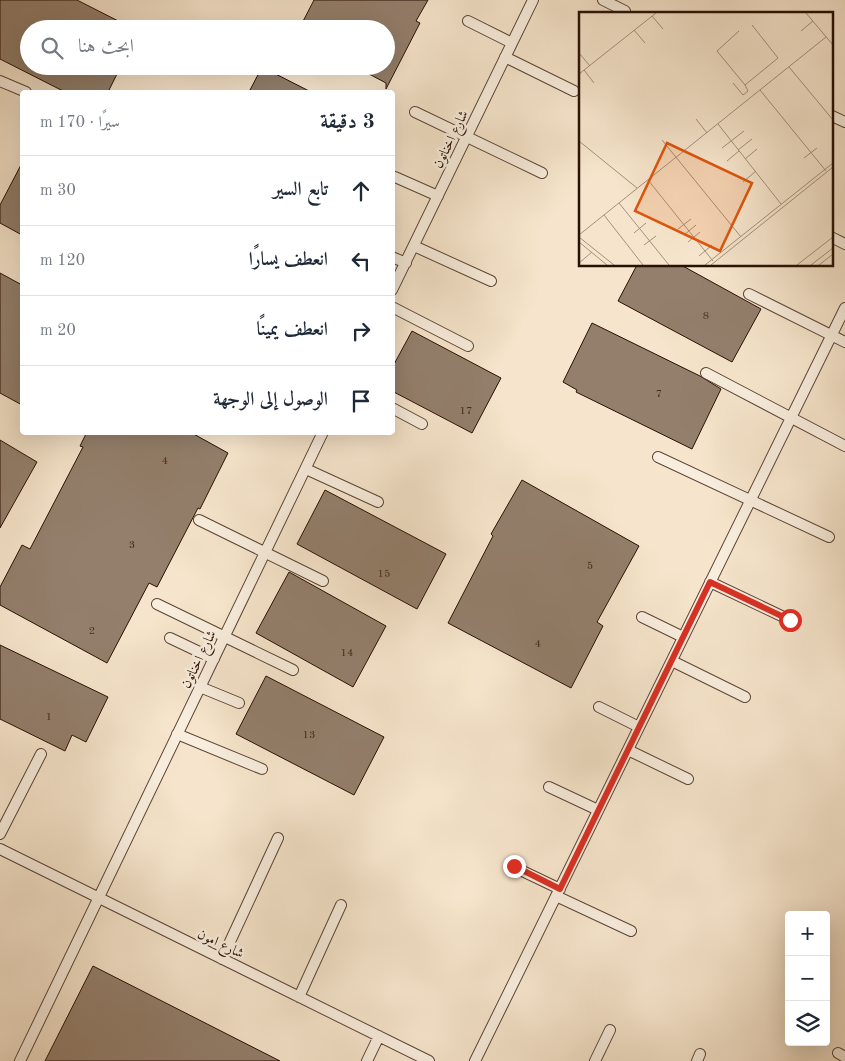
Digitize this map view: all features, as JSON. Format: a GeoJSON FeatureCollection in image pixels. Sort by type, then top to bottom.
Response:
{"type":"FeatureCollection","features":[{"type":"Feature","properties":{"kind":"lane","name":"شارع اخناتون"},"geometry":{"type":"LineString","coordinates":[[395,284],[533,0]]}},
{"type":"Feature","properties":{"kind":"lane"},"geometry":{"type":"LineString","coordinates":[[603,0],[625,11]]}},
{"type":"Feature","properties":{"kind":"lane"},"geometry":{"type":"LineString","coordinates":[[468,21],[512,43]]}},
{"type":"Feature","properties":{"kind":"lane"},"geometry":{"type":"LineString","coordinates":[[505,58],[574,91]]}},
{"type":"Feature","properties":{"kind":"lane"},"geometry":{"type":"LineString","coordinates":[[0,80],[22,90]]}},
{"type":"Feature","properties":{"kind":"lane"},"geometry":{"type":"LineString","coordinates":[[415,112],[542,173]]}},
{"type":"Feature","properties":{"kind":"lane"},"geometry":{"type":"LineString","coordinates":[[832,116],[845,122]]}},
{"type":"Feature","properties":{"kind":"lane"},"geometry":{"type":"LineString","coordinates":[[395,177],[438,196]]}},
{"type":"Feature","properties":{"kind":"lane"},"geometry":{"type":"LineString","coordinates":[[832,238],[845,244]]}},
{"type":"Feature","properties":{"kind":"lane"},"geometry":{"type":"LineString","coordinates":[[414,246],[491,282]]}},
{"type":"Feature","properties":{"kind":"lane"},"geometry":{"type":"LineString","coordinates":[[395,258],[406,263]]}},
{"type":"Feature","properties":{"kind":"lane"},"geometry":{"type":"LineString","coordinates":[[748,294],[845,342]]}},
{"type":"Feature","properties":{"kind":"lane"},"geometry":{"type":"LineString","coordinates":[[475,1061],[750,500],[832,336],[841,325],[845,308]]}},
{"type":"Feature","properties":{"kind":"lane"},"geometry":{"type":"LineString","coordinates":[[395,309],[468,346]]}},
{"type":"Feature","properties":{"kind":"lane"},"geometry":{"type":"LineString","coordinates":[[706,373],[845,446]]}},
{"type":"Feature","properties":{"kind":"lane"},"geometry":{"type":"LineString","coordinates":[[395,410],[422,424]]}},
{"type":"Feature","properties":{"kind":"lane","name":"شارع اخناتون"},"geometry":{"type":"LineString","coordinates":[[20,1061],[323,435]]}},
{"type":"Feature","properties":{"kind":"lane"},"geometry":{"type":"LineString","coordinates":[[658,456],[829,538]]}},
{"type":"Feature","properties":{"kind":"lane"},"geometry":{"type":"LineString","coordinates":[[306,469],[378,502]]}},
{"type":"Feature","properties":{"kind":"lane"},"geometry":{"type":"LineString","coordinates":[[199,520],[323,581]]}},
{"type":"Feature","properties":{"kind":"lane"},"geometry":{"type":"LineString","coordinates":[[710,582],[790,620]]}},
{"type":"Feature","properties":{"kind":"lane"},"geometry":{"type":"LineString","coordinates":[[157,604],[293,670]]}},
{"type":"Feature","properties":{"kind":"lane"},"geometry":{"type":"LineString","coordinates":[[642,617],[684,636]]}},
{"type":"Feature","properties":{"kind":"lane"},"geometry":{"type":"LineString","coordinates":[[170,638],[214,659]]}},
{"type":"Feature","properties":{"kind":"lane"},"geometry":{"type":"LineString","coordinates":[[672,661],[745,697]]}},
{"type":"Feature","properties":{"kind":"lane"},"geometry":{"type":"LineString","coordinates":[[200,686],[239,703]]}},
{"type":"Feature","properties":{"kind":"lane"},"geometry":{"type":"LineString","coordinates":[[599,707],[639,727]]}},
{"type":"Feature","properties":{"kind":"lane"},"geometry":{"type":"LineString","coordinates":[[177,734],[262,769]]}},
{"type":"Feature","properties":{"kind":"lane"},"geometry":{"type":"LineString","coordinates":[[628,750],[688,779]]}},
{"type":"Feature","properties":{"kind":"lane"},"geometry":{"type":"LineString","coordinates":[[0,834],[41,754]]}},
{"type":"Feature","properties":{"kind":"lane"},"geometry":{"type":"LineString","coordinates":[[550,787],[598,810]]}},
{"type":"Feature","properties":{"kind":"lane"},"geometry":{"type":"LineString","coordinates":[[222,959],[278,838]]}},
{"type":"Feature","properties":{"kind":"lane","name":"شارع امون"},"geometry":{"type":"LineString","coordinates":[[0,849],[429,1061]]}},
{"type":"Feature","properties":{"kind":"lane"},"geometry":{"type":"LineString","coordinates":[[514,866],[630,931]]}},
{"type":"Feature","properties":{"kind":"lane"},"geometry":{"type":"LineString","coordinates":[[299,997],[341,905]]}},
{"type":"Feature","properties":{"kind":"lane"},"geometry":{"type":"LineString","coordinates":[[595,1061],[610,1030]]}},
{"type":"Feature","properties":{"kind":"lane"},"geometry":{"type":"LineString","coordinates":[[367,1061],[379,1036]]}},
{"type":"Feature","properties":{"kind":"building"},"geometry":{"type":"Polygon","coordinates":[[[0,0],[77,0],[116,20],[20,20],[20,69],[0,59],[0,0]]]}},
{"type":"Feature","properties":{"kind":"building"},"geometry":{"type":"Polygon","coordinates":[[[314,0],[428,0],[416,21],[420,23],[395,72],[395,20],[304,20],[314,0]]]}},
{"type":"Feature","properties":{"kind":"building"},"geometry":{"type":"Polygon","coordinates":[[[32,75],[116,75],[109,90],[61,90],[32,75]]]}},
{"type":"Feature","properties":{"kind":"building"},"geometry":{"type":"Polygon","coordinates":[[[258,75],[278,75],[307,90],[250,90],[258,75]]]}},
{"type":"Feature","properties":{"kind":"building"},"geometry":{"type":"Polygon","coordinates":[[[371,75],[393,75],[386,89],[386,83],[371,75]]]}},
{"type":"Feature","properties":{"kind":"building"},"geometry":{"type":"Polygon","coordinates":[[[20,167],[20,234],[0,223],[0,205],[20,167]]]}},
{"type":"Feature","properties":{"kind":"building"},"geometry":{"type":"Polygon","coordinates":[[[636,266],[683,266],[761,309],[732,362],[618,301],[636,266]]]}},
{"type":"Feature","properties":{"kind":"building"},"geometry":{"type":"Polygon","coordinates":[[[0,273],[20,284],[20,404],[0,393],[0,273]]]}},
{"type":"Feature","properties":{"kind":"building"},"geometry":{"type":"Polygon","coordinates":[[[592,323],[700,376],[721,389],[692,449],[576,392],[577,390],[563,382],[592,323]]]}},
{"type":"Feature","properties":{"kind":"building"},"geometry":{"type":"Polygon","coordinates":[[[412,331],[501,378],[472,433],[395,393],[395,362],[412,331]]]}},
{"type":"Feature","properties":{"kind":"building"},"geometry":{"type":"Polygon","coordinates":[[[86,435],[195,435],[228,453],[157,587],[149,583],[107,663],[0,605],[0,587],[22,545],[30,549],[83,447],[80,446],[86,435]]]}},
{"type":"Feature","properties":{"kind":"building"},"geometry":{"type":"Polygon","coordinates":[[[0,440],[37,462],[0,528],[0,440]]]}},
{"type":"Feature","properties":{"kind":"building"},"geometry":{"type":"Polygon","coordinates":[[[522,480],[639,546],[597,622],[603,626],[571,688],[448,623],[493,536],[491,534],[522,480]]]}},
{"type":"Feature","properties":{"kind":"building"},"geometry":{"type":"Polygon","coordinates":[[[325,490],[446,554],[417,609],[297,544],[325,490]]]}},
{"type":"Feature","properties":{"kind":"building"},"geometry":{"type":"Polygon","coordinates":[[[289,572],[386,626],[353,687],[256,633],[289,572]]]}},
{"type":"Feature","properties":{"kind":"building"},"geometry":{"type":"Polygon","coordinates":[[[0,645],[108,697],[86,742],[72,735],[65,751],[0,719],[0,645]]]}},
{"type":"Feature","properties":{"kind":"building"},"geometry":{"type":"Polygon","coordinates":[[[266,676],[384,737],[354,795],[236,734],[266,676]]]}},
{"type":"Feature","properties":{"kind":"building"},"geometry":{"type":"Polygon","coordinates":[[[93,966],[280,1061],[45,1061],[93,966]]]}},
{"type":"Feature","properties":{"kind":"route"},"geometry":{"type":"LineString","coordinates":[[514,866],[560,889],[710,582],[790,620]]}}]}
